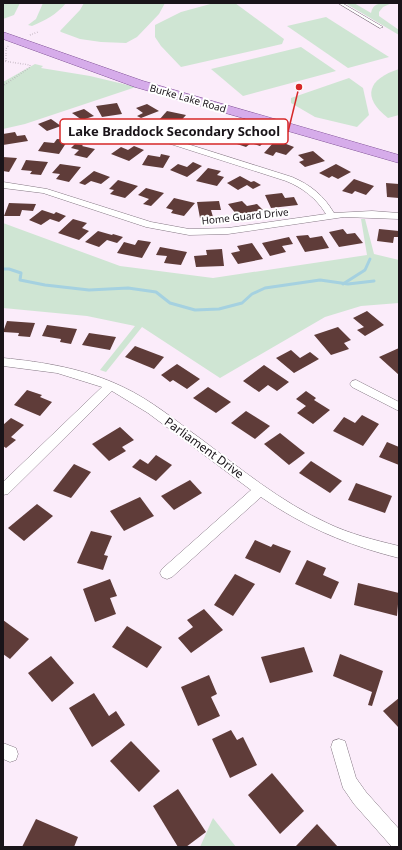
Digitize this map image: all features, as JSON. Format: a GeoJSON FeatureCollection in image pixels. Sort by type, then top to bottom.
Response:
{"type":"FeatureCollection","features":[{"type":"Feature","properties":{"kind":"main road","name":"Burke Lake Road"},"geometry":{"type":"LineString","coordinates":[[3,26],[90,59],[141,75],[399,149]]}},
{"type":"Feature","properties":{"kind":"main road","name":"Burke Lake Road"},"geometry":{"type":"LineString","coordinates":[[6,40],[139,84],[399,159]]}},
{"type":"Feature","properties":{"kind":"street"},"geometry":{"type":"LineString","coordinates":[[108,133],[128,132],[156,137],[289,179],[304,186],[314,193],[324,203],[332,216]]}},
{"type":"Feature","properties":{"kind":"street","name":"Home Guard Drive"},"geometry":{"type":"LineString","coordinates":[[3,186],[44,191],[148,225],[184,232],[228,231],[332,216],[372,214],[399,216]]}},
{"type":"Feature","properties":{"kind":"street","name":"Parliament Drive"},"geometry":{"type":"LineString","coordinates":[[3,362],[46,366],[73,372],[110,386],[151,409],[260,490],[310,521],[359,542],[399,552]]}},
{"type":"Feature","properties":{"kind":"street"},"geometry":{"type":"LineString","coordinates":[[356,384],[399,407]]}},
{"type":"Feature","properties":{"kind":"street"},"geometry":{"type":"LineString","coordinates":[[3,490],[110,386]]}},
{"type":"Feature","properties":{"kind":"street"},"geometry":{"type":"LineString","coordinates":[[167,573],[260,490]]}},
{"type":"Feature","properties":{"kind":"street"},"geometry":{"type":"LineString","coordinates":[[339,747],[350,782],[360,798],[399,842]]}},
{"type":"Feature","properties":{"kind":"lane"},"geometry":{"type":"LineString","coordinates":[[340,3],[381,27]]}},
{"type":"Feature","properties":{"kind":"path"},"geometry":{"type":"LineString","coordinates":[[6,40],[6,61]]}},
{"type":"Feature","properties":{"kind":"path"},"geometry":{"type":"LineString","coordinates":[[3,61],[30,65],[30,67],[3,86]]}},
{"type":"Feature","properties":{"kind":"green space"},"geometry":{"type":"Polygon","coordinates":[[[3,3],[20,3],[14,15],[3,19],[3,3]]]}},
{"type":"Feature","properties":{"kind":"green space"},"geometry":{"type":"Polygon","coordinates":[[[43,3],[66,3],[55,14],[32,26],[28,25],[36,19],[43,3]]]}},
{"type":"Feature","properties":{"kind":"green space"},"geometry":{"type":"Polygon","coordinates":[[[84,3],[165,3],[159,14],[137,37],[126,43],[80,39],[61,32],[60,31],[80,10],[84,3]]]}},
{"type":"Feature","properties":{"kind":"green space"},"geometry":{"type":"Polygon","coordinates":[[[214,3],[235,3],[284,39],[282,44],[181,67],[161,46],[155,37],[155,25],[181,12],[214,3]]]}},
{"type":"Feature","properties":{"kind":"green space"},"geometry":{"type":"Polygon","coordinates":[[[345,3],[354,3],[371,13],[372,9],[378,4],[392,3],[383,7],[379,12],[379,16],[399,30],[399,35],[345,3]]]}},
{"type":"Feature","properties":{"kind":"green space"},"geometry":{"type":"Polygon","coordinates":[[[326,17],[389,57],[348,68],[287,26],[326,17]]]}},
{"type":"Feature","properties":{"kind":"green space"},"geometry":{"type":"Polygon","coordinates":[[[301,47],[336,71],[243,96],[211,69],[301,47]]]}},
{"type":"Feature","properties":{"kind":"green space"},"geometry":{"type":"Polygon","coordinates":[[[35,64],[43,66],[41,68],[90,76],[136,87],[25,124],[3,129],[3,82],[35,64]]]}},
{"type":"Feature","properties":{"kind":"green space"},"geometry":{"type":"Polygon","coordinates":[[[399,69],[399,115],[388,118],[374,103],[371,96],[372,89],[380,78],[399,69]]]}},
{"type":"Feature","properties":{"kind":"green space"},"geometry":{"type":"Polygon","coordinates":[[[349,78],[363,88],[369,115],[357,127],[315,117],[291,103],[291,98],[349,78]]]}},
{"type":"Feature","properties":{"kind":"green space"},"geometry":{"type":"Polygon","coordinates":[[[361,219],[365,219],[374,254],[399,260],[399,303],[361,306],[325,317],[220,378],[142,327],[106,372],[100,370],[135,326],[87,316],[3,308],[3,223],[120,266],[213,278],[367,255],[361,219]]]}},
{"type":"Feature","properties":{"kind":"green space"},"geometry":{"type":"Polygon","coordinates":[[[213,818],[236,847],[200,847],[213,818]]]}},
{"type":"Feature","properties":{"kind":"building"},"geometry":{"type":"Polygon","coordinates":[[[117,103],[122,114],[102,117],[96,106],[117,103]]]}},
{"type":"Feature","properties":{"kind":"building"},"geometry":{"type":"Polygon","coordinates":[[[147,104],[159,111],[141,118],[137,116],[143,113],[136,108],[147,104]]]}},
{"type":"Feature","properties":{"kind":"building"},"geometry":{"type":"Polygon","coordinates":[[[84,109],[94,116],[82,120],[72,113],[84,109]]]}},
{"type":"Feature","properties":{"kind":"building"},"geometry":{"type":"Polygon","coordinates":[[[167,111],[186,115],[178,124],[159,120],[167,111]]]}},
{"type":"Feature","properties":{"kind":"building"},"geometry":{"type":"Polygon","coordinates":[[[51,119],[61,126],[47,131],[38,124],[51,119]]]}},
{"type":"Feature","properties":{"kind":"building"},"geometry":{"type":"Polygon","coordinates":[[[193,119],[212,124],[202,135],[189,131],[192,129],[185,127],[193,119]]]}},
{"type":"Feature","properties":{"kind":"building"},"geometry":{"type":"Polygon","coordinates":[[[15,132],[17,136],[25,135],[28,141],[3,145],[3,134],[15,132]]]}},
{"type":"Feature","properties":{"kind":"building"},"geometry":{"type":"Polygon","coordinates":[[[250,134],[267,139],[260,146],[251,143],[246,147],[237,144],[250,134]]]}},
{"type":"Feature","properties":{"kind":"building"},"geometry":{"type":"Polygon","coordinates":[[[57,139],[68,140],[59,154],[38,151],[44,142],[54,143],[57,139]]]}},
{"type":"Feature","properties":{"kind":"building"},"geometry":{"type":"Polygon","coordinates":[[[274,142],[281,142],[294,147],[286,155],[276,152],[273,156],[264,153],[274,142]]]}},
{"type":"Feature","properties":{"kind":"building"},"geometry":{"type":"Polygon","coordinates":[[[75,144],[95,149],[87,158],[74,155],[79,150],[71,148],[75,144]]]}},
{"type":"Feature","properties":{"kind":"building"},"geometry":{"type":"Polygon","coordinates":[[[134,146],[144,150],[129,161],[111,154],[121,147],[128,150],[134,146]]]}},
{"type":"Feature","properties":{"kind":"building"},"geometry":{"type":"Polygon","coordinates":[[[313,151],[325,161],[305,167],[299,162],[304,160],[298,155],[313,151]]]}},
{"type":"Feature","properties":{"kind":"building"},"geometry":{"type":"Polygon","coordinates":[[[161,154],[170,156],[163,168],[142,165],[148,155],[160,157],[161,154]]]}},
{"type":"Feature","properties":{"kind":"building"},"geometry":{"type":"Polygon","coordinates":[[[3,157],[17,158],[9,172],[3,171],[3,157]]]}},
{"type":"Feature","properties":{"kind":"building"},"geometry":{"type":"Polygon","coordinates":[[[26,160],[48,162],[41,175],[30,174],[32,171],[21,170],[26,160]]]}},
{"type":"Feature","properties":{"kind":"building"},"geometry":{"type":"Polygon","coordinates":[[[193,162],[202,166],[187,177],[170,170],[178,164],[187,167],[193,162]]]}},
{"type":"Feature","properties":{"kind":"building"},"geometry":{"type":"Polygon","coordinates":[[[60,164],[81,167],[69,182],[56,179],[60,174],[52,173],[60,164]]]}},
{"type":"Feature","properties":{"kind":"building"},"geometry":{"type":"Polygon","coordinates":[[[336,164],[351,172],[338,179],[332,176],[329,178],[319,173],[336,164]]]}},
{"type":"Feature","properties":{"kind":"building"},"geometry":{"type":"Polygon","coordinates":[[[208,168],[221,171],[217,175],[224,177],[217,186],[196,181],[208,168]]]}},
{"type":"Feature","properties":{"kind":"building"},"geometry":{"type":"Polygon","coordinates":[[[94,171],[110,177],[101,184],[91,181],[85,185],[79,183],[94,171]]]}},
{"type":"Feature","properties":{"kind":"building"},"geometry":{"type":"Polygon","coordinates":[[[240,176],[261,185],[253,189],[247,185],[238,190],[227,183],[240,176]]]}},
{"type":"Feature","properties":{"kind":"building"},"geometry":{"type":"Polygon","coordinates":[[[354,179],[374,186],[366,195],[355,191],[352,194],[342,191],[354,179]]]}},
{"type":"Feature","properties":{"kind":"building"},"geometry":{"type":"Polygon","coordinates":[[[118,180],[138,186],[125,198],[110,194],[114,190],[109,189],[118,180]]]}},
{"type":"Feature","properties":{"kind":"building"},"geometry":{"type":"Polygon","coordinates":[[[386,183],[399,184],[399,198],[387,197],[386,183]]]}},
{"type":"Feature","properties":{"kind":"building"},"geometry":{"type":"Polygon","coordinates":[[[146,188],[164,193],[151,206],[143,204],[149,199],[138,195],[146,188]]]}},
{"type":"Feature","properties":{"kind":"building"},"geometry":{"type":"Polygon","coordinates":[[[282,193],[285,198],[294,197],[298,205],[271,208],[265,195],[282,193]]]}},
{"type":"Feature","properties":{"kind":"building"},"geometry":{"type":"Polygon","coordinates":[[[174,198],[195,203],[184,216],[171,213],[173,210],[166,208],[174,198]]]}},
{"type":"Feature","properties":{"kind":"building"},"geometry":{"type":"Polygon","coordinates":[[[219,201],[221,210],[211,210],[213,217],[200,218],[197,202],[219,201]]]}},
{"type":"Feature","properties":{"kind":"building"},"geometry":{"type":"Polygon","coordinates":[[[242,201],[247,206],[257,204],[263,210],[237,215],[228,204],[242,201]]]}},
{"type":"Feature","properties":{"kind":"building"},"geometry":{"type":"Polygon","coordinates":[[[9,203],[36,204],[33,211],[22,210],[20,216],[4,216],[9,203]]]}},
{"type":"Feature","properties":{"kind":"building"},"geometry":{"type":"Polygon","coordinates":[[[42,210],[54,214],[56,212],[66,216],[59,222],[50,219],[41,225],[29,220],[42,210]]]}},
{"type":"Feature","properties":{"kind":"building"},"geometry":{"type":"Polygon","coordinates":[[[73,219],[87,223],[82,228],[89,231],[79,240],[58,233],[73,219]]]}},
{"type":"Feature","properties":{"kind":"building"},"geometry":{"type":"Polygon","coordinates":[[[343,229],[347,234],[355,233],[363,243],[339,247],[329,232],[343,229]]]}},
{"type":"Feature","properties":{"kind":"building"},"geometry":{"type":"Polygon","coordinates":[[[379,229],[399,231],[399,237],[394,237],[393,243],[377,241],[379,229]]]}},
{"type":"Feature","properties":{"kind":"building"},"geometry":{"type":"Polygon","coordinates":[[[98,231],[123,237],[117,243],[107,240],[99,247],[85,242],[98,231]]]}},
{"type":"Feature","properties":{"kind":"building"},"geometry":{"type":"Polygon","coordinates":[[[308,235],[310,238],[322,236],[329,248],[305,252],[296,236],[308,235]]]}},
{"type":"Feature","properties":{"kind":"building"},"geometry":{"type":"Polygon","coordinates":[[[289,237],[293,244],[282,246],[286,252],[270,256],[262,243],[289,237]]]}},
{"type":"Feature","properties":{"kind":"building"},"geometry":{"type":"Polygon","coordinates":[[[138,240],[151,242],[142,258],[117,253],[124,242],[135,245],[138,240]]]}},
{"type":"Feature","properties":{"kind":"building"},"geometry":{"type":"Polygon","coordinates":[[[252,243],[263,259],[238,264],[231,253],[240,251],[237,246],[252,243]]]}},
{"type":"Feature","properties":{"kind":"building"},"geometry":{"type":"Polygon","coordinates":[[[160,247],[187,252],[181,265],[164,263],[167,256],[156,255],[160,247]]]}},
{"type":"Feature","properties":{"kind":"building"},"geometry":{"type":"Polygon","coordinates":[[[222,249],[224,266],[196,267],[194,256],[207,255],[206,250],[222,249]]]}},
{"type":"Feature","properties":{"kind":"building"},"geometry":{"type":"Polygon","coordinates":[[[367,311],[384,325],[365,336],[357,330],[364,327],[353,318],[367,311]]]}},
{"type":"Feature","properties":{"kind":"building"},"geometry":{"type":"Polygon","coordinates":[[[7,321],[35,323],[30,337],[18,336],[19,333],[3,332],[7,321]]]}},
{"type":"Feature","properties":{"kind":"building"},"geometry":{"type":"Polygon","coordinates":[[[47,325],[77,329],[71,344],[60,342],[61,339],[42,336],[47,325]]]}},
{"type":"Feature","properties":{"kind":"building"},"geometry":{"type":"Polygon","coordinates":[[[338,327],[351,340],[344,343],[349,349],[331,355],[314,335],[338,327]]]}},
{"type":"Feature","properties":{"kind":"building"},"geometry":{"type":"Polygon","coordinates":[[[89,333],[116,337],[110,350],[82,345],[89,333]]]}},
{"type":"Feature","properties":{"kind":"building"},"geometry":{"type":"Polygon","coordinates":[[[135,346],[164,357],[154,369],[125,357],[135,346]]]}},
{"type":"Feature","properties":{"kind":"building"},"geometry":{"type":"Polygon","coordinates":[[[399,348],[399,375],[379,357],[399,348]]]}},
{"type":"Feature","properties":{"kind":"building"},"geometry":{"type":"Polygon","coordinates":[[[291,350],[300,358],[310,352],[319,359],[294,373],[276,358],[291,350]]]}},
{"type":"Feature","properties":{"kind":"building"},"geometry":{"type":"Polygon","coordinates":[[[177,364],[200,379],[187,389],[173,380],[170,382],[161,375],[177,364]]]}},
{"type":"Feature","properties":{"kind":"building"},"geometry":{"type":"Polygon","coordinates":[[[264,365],[289,382],[277,391],[268,385],[259,392],[243,381],[264,365]]]}},
{"type":"Feature","properties":{"kind":"building"},"geometry":{"type":"Polygon","coordinates":[[[208,387],[231,402],[216,413],[193,398],[208,387]]]}},
{"type":"Feature","properties":{"kind":"building"},"geometry":{"type":"Polygon","coordinates":[[[27,390],[42,395],[40,397],[52,402],[40,416],[14,405],[27,390]]]}},
{"type":"Feature","properties":{"kind":"building"},"geometry":{"type":"Polygon","coordinates":[[[306,391],[316,398],[314,400],[330,410],[313,424],[297,413],[306,406],[296,399],[306,391]]]}},
{"type":"Feature","properties":{"kind":"building"},"geometry":{"type":"Polygon","coordinates":[[[246,411],[270,426],[255,439],[231,423],[246,411]]]}},
{"type":"Feature","properties":{"kind":"building"},"geometry":{"type":"Polygon","coordinates":[[[362,415],[379,424],[363,446],[333,431],[344,417],[355,423],[362,415]]]}},
{"type":"Feature","properties":{"kind":"building"},"geometry":{"type":"Polygon","coordinates":[[[11,418],[24,425],[11,437],[16,440],[6,448],[3,446],[3,425],[11,418]]]}},
{"type":"Feature","properties":{"kind":"building"},"geometry":{"type":"Polygon","coordinates":[[[120,427],[134,440],[122,447],[126,451],[109,461],[92,444],[120,427]]]}},
{"type":"Feature","properties":{"kind":"building"},"geometry":{"type":"Polygon","coordinates":[[[280,433],[305,453],[289,465],[264,444],[280,433]]]}},
{"type":"Feature","properties":{"kind":"building"},"geometry":{"type":"Polygon","coordinates":[[[387,442],[399,447],[399,465],[379,457],[387,442]]]}},
{"type":"Feature","properties":{"kind":"building"},"geometry":{"type":"Polygon","coordinates":[[[156,455],[172,465],[156,481],[132,467],[140,459],[148,464],[156,455]]]}},
{"type":"Feature","properties":{"kind":"building"},"geometry":{"type":"Polygon","coordinates":[[[311,461],[342,481],[330,493],[299,473],[311,461]]]}},
{"type":"Feature","properties":{"kind":"building"},"geometry":{"type":"Polygon","coordinates":[[[74,464],[91,472],[71,498],[53,491],[74,464]]]}},
{"type":"Feature","properties":{"kind":"building"},"geometry":{"type":"Polygon","coordinates":[[[190,480],[202,493],[174,510],[161,496],[190,480]]]}},
{"type":"Feature","properties":{"kind":"building"},"geometry":{"type":"Polygon","coordinates":[[[356,483],[392,496],[385,513],[348,500],[356,483]]]}},
{"type":"Feature","properties":{"kind":"building"},"geometry":{"type":"Polygon","coordinates":[[[140,497],[154,516],[124,531],[110,511],[140,497]]]}},
{"type":"Feature","properties":{"kind":"building"},"geometry":{"type":"Polygon","coordinates":[[[37,504],[53,516],[24,541],[8,528],[37,504]]]}},
{"type":"Feature","properties":{"kind":"building"},"geometry":{"type":"Polygon","coordinates":[[[91,531],[112,536],[104,555],[108,556],[103,570],[77,563],[91,531]]]}},
{"type":"Feature","properties":{"kind":"building"},"geometry":{"type":"Polygon","coordinates":[[[255,540],[271,547],[273,544],[291,551],[280,573],[245,558],[255,540]]]}},
{"type":"Feature","properties":{"kind":"building"},"geometry":{"type":"Polygon","coordinates":[[[307,560],[326,568],[323,575],[339,582],[331,599],[295,584],[307,560]]]}},
{"type":"Feature","properties":{"kind":"building"},"geometry":{"type":"Polygon","coordinates":[[[235,574],[255,584],[233,616],[214,605],[235,574]]]}},
{"type":"Feature","properties":{"kind":"building"},"geometry":{"type":"Polygon","coordinates":[[[110,579],[117,596],[110,598],[116,614],[95,622],[83,589],[110,579]]]}},
{"type":"Feature","properties":{"kind":"building"},"geometry":{"type":"Polygon","coordinates":[[[358,583],[399,593],[397,616],[354,605],[358,583]]]}},
{"type":"Feature","properties":{"kind":"building"},"geometry":{"type":"Polygon","coordinates":[[[204,609],[223,630],[191,653],[178,638],[193,627],[187,620],[204,609]]]}},
{"type":"Feature","properties":{"kind":"building"},"geometry":{"type":"Polygon","coordinates":[[[3,620],[29,639],[10,659],[3,654],[3,620]]]}},
{"type":"Feature","properties":{"kind":"building"},"geometry":{"type":"Polygon","coordinates":[[[127,626],[162,647],[147,668],[112,647],[127,626]]]}},
{"type":"Feature","properties":{"kind":"building"},"geometry":{"type":"Polygon","coordinates":[[[304,647],[313,672],[270,683],[261,657],[304,647]]]}},
{"type":"Feature","properties":{"kind":"building"},"geometry":{"type":"Polygon","coordinates":[[[340,654],[383,671],[372,706],[368,705],[372,692],[333,676],[340,654]]]}},
{"type":"Feature","properties":{"kind":"building"},"geometry":{"type":"Polygon","coordinates":[[[51,656],[74,683],[52,702],[28,673],[51,656]]]}},
{"type":"Feature","properties":{"kind":"building"},"geometry":{"type":"Polygon","coordinates":[[[209,675],[217,694],[211,697],[220,716],[198,726],[181,687],[209,675]]]}},
{"type":"Feature","properties":{"kind":"building"},"geometry":{"type":"Polygon","coordinates":[[[94,693],[109,716],[116,711],[125,725],[92,747],[69,708],[94,693]]]}},
{"type":"Feature","properties":{"kind":"building"},"geometry":{"type":"Polygon","coordinates":[[[399,698],[399,728],[383,711],[399,698]]]}},
{"type":"Feature","properties":{"kind":"building"},"geometry":{"type":"Polygon","coordinates":[[[231,730],[237,740],[243,737],[257,765],[230,778],[212,739],[231,730]]]}},
{"type":"Feature","properties":{"kind":"building"},"geometry":{"type":"Polygon","coordinates":[[[131,741],[160,771],[139,792],[110,761],[131,741]]]}},
{"type":"Feature","properties":{"kind":"building"},"geometry":{"type":"Polygon","coordinates":[[[272,773],[304,811],[280,834],[248,795],[272,773]]]}},
{"type":"Feature","properties":{"kind":"building"},"geometry":{"type":"Polygon","coordinates":[[[178,789],[206,832],[186,847],[178,847],[153,806],[178,789]]]}},
{"type":"Feature","properties":{"kind":"building"},"geometry":{"type":"Polygon","coordinates":[[[36,819],[78,837],[74,847],[22,847],[36,819]]]}},
{"type":"Feature","properties":{"kind":"building"},"geometry":{"type":"Polygon","coordinates":[[[317,824],[338,847],[296,846],[317,824]]]}},
{"type":"Feature","properties":{"kind":"waterway"},"geometry":{"type":"LineString","coordinates":[[344,283],[365,270],[370,259]]}},
{"type":"Feature","properties":{"kind":"waterway"},"geometry":{"type":"LineString","coordinates":[[3,269],[9,269],[21,273],[20,280],[45,285],[89,290],[128,288],[156,292],[170,303],[195,310],[219,309],[242,303],[252,294],[265,288],[320,280],[344,283]]}},
{"type":"Feature","properties":{"kind":"waterway"},"geometry":{"type":"LineString","coordinates":[[344,283],[374,281]]}},
{"type":"Feature","properties":{"kind":"place","name":"Lake Braddock Secondary School"},"geometry":{"type":"Point","coordinates":[299,87]}}]}
